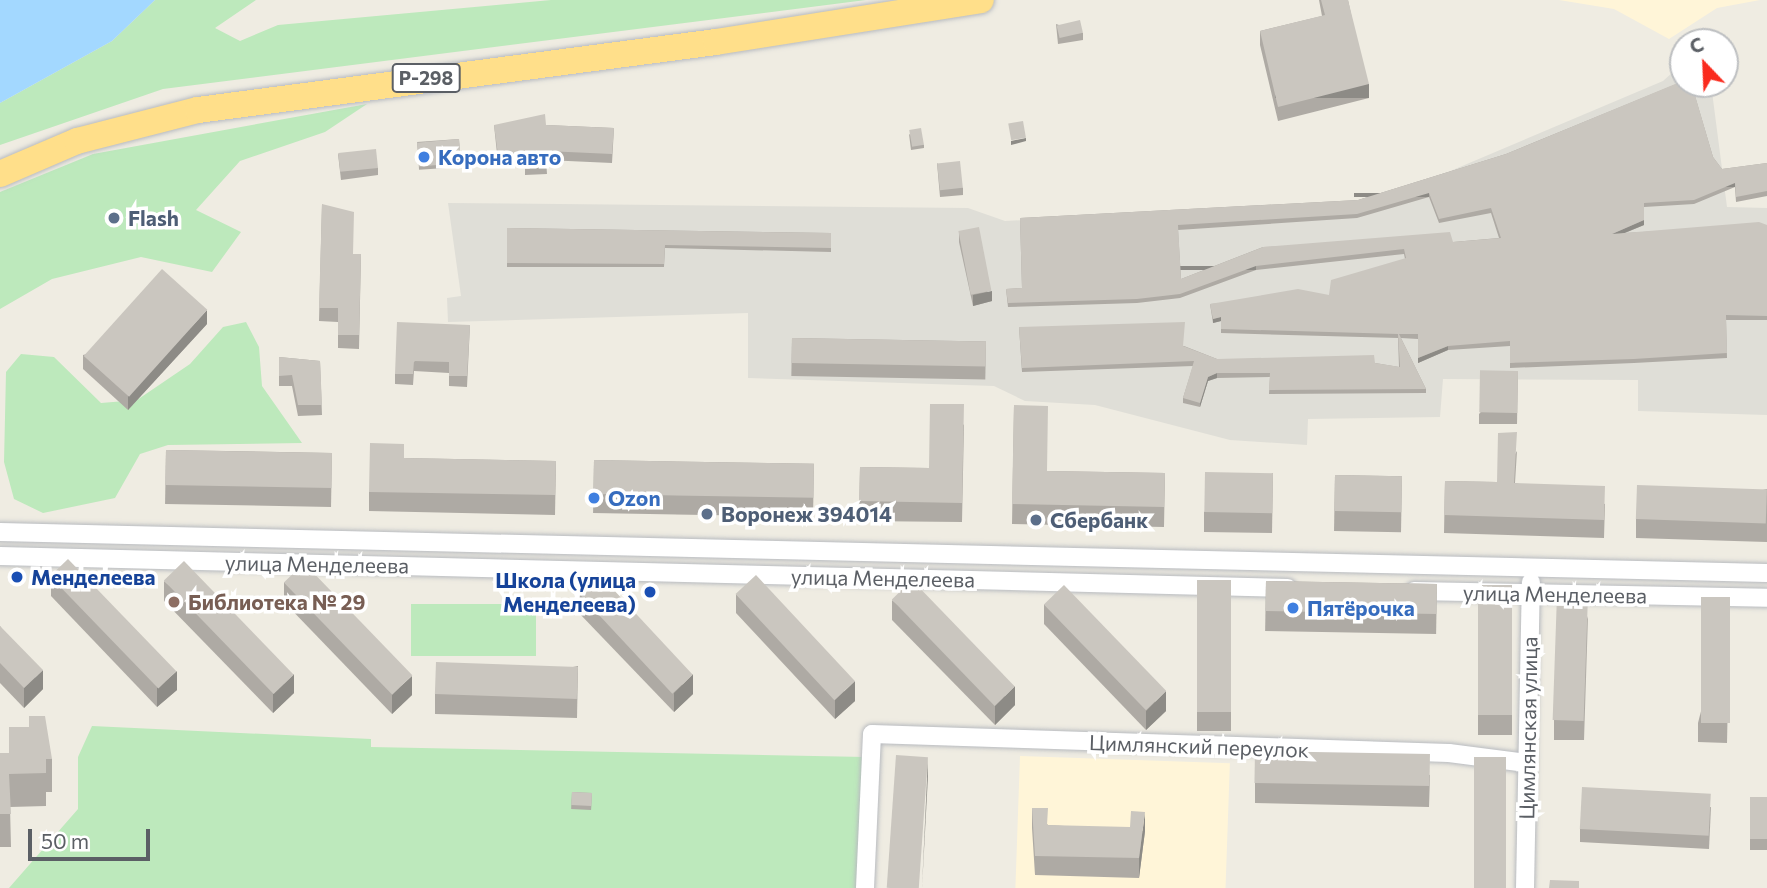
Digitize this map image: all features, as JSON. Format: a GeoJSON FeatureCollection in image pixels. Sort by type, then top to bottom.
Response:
{"type":"FeatureCollection","features":[{"type":"Feature","properties":{"kind":"highway","name":"Р-298"},"geometry":{"type":"LineString","coordinates":[[0,174],[77,141],[198,110],[716,42],[981,0]]}},
{"type":"Feature","properties":{"kind":"street","name":"улица Менделеева"},"geometry":{"type":"LineString","coordinates":[[0,532],[1767,573]]}},
{"type":"Feature","properties":{"kind":"street"},"geometry":{"type":"LineString","coordinates":[[343,540],[344,565]]}},
{"type":"Feature","properties":{"kind":"street","name":"улица Менделеева"},"geometry":{"type":"LineString","coordinates":[[0,556],[1307,588]]}},
{"type":"Feature","properties":{"kind":"street","name":"Цимлянская улица"},"geometry":{"type":"LineString","coordinates":[[1525,888],[1530,568]]}},
{"type":"Feature","properties":{"kind":"street","name":"улица Менделеева"},"geometry":{"type":"LineString","coordinates":[[1387,590],[1767,598]]}},
{"type":"Feature","properties":{"kind":"street","name":"Цимлянский переулок"},"geometry":{"type":"LineString","coordinates":[[865,888],[872,734],[1449,753],[1526,763]]}},
{"type":"Feature","properties":{"kind":"shaded area"},"geometry":{"type":"Polygon","coordinates":[[[1559,0],[1760,0],[1717,8],[1686,28],[1669,28],[1669,39],[1614,9],[1559,0]]]}},
{"type":"Feature","properties":{"kind":"shaded area"},"geometry":{"type":"Polygon","coordinates":[[[1669,76],[1669,98],[1713,98],[1727,207],[1767,208],[1767,415],[1638,411],[1638,380],[1443,379],[1440,417],[1308,419],[1307,445],[1230,440],[1095,405],[1025,401],[994,386],[748,378],[748,313],[448,322],[447,298],[461,296],[448,203],[968,208],[1005,221],[1349,203],[1448,172],[1663,81],[1669,76]]]}},
{"type":"Feature","properties":{"kind":"shaded area"},"geometry":{"type":"Polygon","coordinates":[[[1020,756],[1230,763],[1226,888],[1015,888],[1020,756]]]}},
{"type":"Feature","properties":{"kind":"green space"},"geometry":{"type":"Polygon","coordinates":[[[155,0],[256,0],[215,28],[240,41],[278,25],[551,0],[866,0],[163,89],[0,145],[0,103],[112,41],[155,0]]]}},
{"type":"Feature","properties":{"kind":"green space"},"geometry":{"type":"Polygon","coordinates":[[[367,104],[325,132],[240,161],[196,210],[241,232],[212,272],[141,257],[52,279],[0,309],[0,192],[93,154],[367,104]]]}},
{"type":"Feature","properties":{"kind":"green space"},"geometry":{"type":"Polygon","coordinates":[[[246,322],[259,347],[262,386],[302,443],[168,445],[140,454],[115,498],[43,513],[14,499],[4,462],[6,372],[21,354],[54,357],[101,403],[137,400],[190,364],[223,327],[246,322]]]}},
{"type":"Feature","properties":{"kind":"green space"},"geometry":{"type":"Polygon","coordinates":[[[411,604],[536,604],[536,656],[411,656],[411,604]]]}},
{"type":"Feature","properties":{"kind":"green space"},"geometry":{"type":"Polygon","coordinates":[[[92,726],[371,739],[371,747],[866,757],[861,888],[9,888],[78,809],[78,757],[92,726]]]}},
{"type":"Feature","properties":{"kind":"water"},"geometry":{"type":"Polygon","coordinates":[[[0,0],[155,0],[112,41],[0,103],[0,0]]]}},
{"type":"Feature","properties":{"kind":"building"},"geometry":{"type":"Polygon","coordinates":[[[1321,0],[1348,0],[1369,84],[1278,107],[1260,31],[1325,15],[1321,0]]]}},
{"type":"Feature","properties":{"kind":"building"},"geometry":{"type":"Polygon","coordinates":[[[1080,20],[1083,33],[1060,38],[1057,25],[1080,20]]]}},
{"type":"Feature","properties":{"kind":"building"},"geometry":{"type":"Polygon","coordinates":[[[1669,87],[1669,98],[1696,98],[1713,157],[1722,169],[1767,163],[1767,191],[1736,197],[1735,183],[1694,200],[1644,203],[1644,220],[1612,234],[1759,222],[1767,225],[1767,316],[1726,315],[1727,353],[1634,359],[1510,363],[1510,341],[1448,346],[1418,358],[1418,334],[1399,334],[1426,389],[1269,390],[1270,373],[1217,373],[1208,377],[1200,403],[1183,398],[1194,361],[1022,368],[1019,327],[1185,322],[1183,346],[1217,359],[1374,355],[1375,363],[1400,367],[1398,334],[1221,329],[1221,317],[1213,319],[1210,304],[1298,289],[1329,295],[1331,280],[1406,258],[1404,249],[1256,266],[1180,294],[1137,299],[1008,303],[1006,289],[1022,288],[1020,218],[1358,200],[1506,154],[1669,87]],[[1429,193],[1357,214],[1178,225],[1181,279],[1263,247],[1450,232],[1453,242],[1501,238],[1491,208],[1439,219],[1429,193]]]}},
{"type":"Feature","properties":{"kind":"building"},"geometry":{"type":"Polygon","coordinates":[[[545,114],[546,125],[614,128],[612,154],[546,151],[547,166],[525,166],[525,151],[498,155],[494,125],[545,114]]]}},
{"type":"Feature","properties":{"kind":"building"},"geometry":{"type":"Polygon","coordinates":[[[1023,121],[1026,138],[1011,140],[1008,124],[1023,121]]]}},
{"type":"Feature","properties":{"kind":"building"},"geometry":{"type":"Polygon","coordinates":[[[921,128],[924,145],[912,147],[909,130],[921,128]]]}},
{"type":"Feature","properties":{"kind":"building"},"geometry":{"type":"Polygon","coordinates":[[[459,139],[461,163],[419,167],[417,143],[459,139]]]}},
{"type":"Feature","properties":{"kind":"building"},"geometry":{"type":"Polygon","coordinates":[[[376,149],[378,168],[340,172],[338,153],[376,149]]]}},
{"type":"Feature","properties":{"kind":"building"},"geometry":{"type":"Polygon","coordinates":[[[960,161],[963,188],[940,190],[937,163],[960,161]]]}},
{"type":"Feature","properties":{"kind":"building"},"geometry":{"type":"Polygon","coordinates":[[[322,204],[354,212],[353,254],[361,254],[359,335],[338,335],[338,308],[319,308],[322,204]]]}},
{"type":"Feature","properties":{"kind":"building"},"geometry":{"type":"Polygon","coordinates":[[[979,227],[991,291],[971,295],[958,231],[979,227]]]}},
{"type":"Feature","properties":{"kind":"building"},"geometry":{"type":"Polygon","coordinates":[[[507,228],[831,233],[831,248],[665,245],[664,264],[507,263],[507,228]]]}},
{"type":"Feature","properties":{"kind":"building"},"geometry":{"type":"Polygon","coordinates":[[[162,269],[207,310],[129,397],[84,356],[162,269]]]}},
{"type":"Feature","properties":{"kind":"building"},"geometry":{"type":"Polygon","coordinates":[[[397,322],[470,325],[467,376],[449,376],[449,362],[414,361],[413,374],[395,374],[397,322]]]}},
{"type":"Feature","properties":{"kind":"building"},"geometry":{"type":"Polygon","coordinates":[[[792,338],[986,341],[986,366],[792,363],[792,338]]]}},
{"type":"Feature","properties":{"kind":"building"},"geometry":{"type":"Polygon","coordinates":[[[279,357],[320,361],[322,405],[298,405],[292,375],[279,376],[279,357]]]}},
{"type":"Feature","properties":{"kind":"building"},"geometry":{"type":"Polygon","coordinates":[[[1480,370],[1518,371],[1517,413],[1479,412],[1480,370]]]}},
{"type":"Feature","properties":{"kind":"building"},"geometry":{"type":"Polygon","coordinates":[[[930,404],[964,404],[962,503],[859,501],[860,467],[929,468],[930,404]]]}},
{"type":"Feature","properties":{"kind":"building"},"geometry":{"type":"Polygon","coordinates":[[[1014,405],[1048,406],[1047,471],[1165,473],[1164,507],[1012,504],[1014,405]]]}},
{"type":"Feature","properties":{"kind":"building"},"geometry":{"type":"Polygon","coordinates":[[[1517,432],[1514,483],[1605,486],[1604,520],[1444,515],[1445,481],[1497,482],[1498,433],[1517,432]]]}},
{"type":"Feature","properties":{"kind":"building"},"geometry":{"type":"Polygon","coordinates":[[[370,443],[404,444],[404,458],[556,461],[555,495],[369,492],[370,443]]]}},
{"type":"Feature","properties":{"kind":"building"},"geometry":{"type":"Polygon","coordinates":[[[166,450],[332,453],[331,488],[165,485],[166,450]]]}},
{"type":"Feature","properties":{"kind":"building"},"geometry":{"type":"Polygon","coordinates":[[[594,460],[814,464],[813,498],[593,494],[594,460]]]}},
{"type":"Feature","properties":{"kind":"building"},"geometry":{"type":"Polygon","coordinates":[[[1205,472],[1273,473],[1272,513],[1204,512],[1205,472]]]}},
{"type":"Feature","properties":{"kind":"building"},"geometry":{"type":"Polygon","coordinates":[[[1335,475],[1402,476],[1401,512],[1334,511],[1335,475]]]}},
{"type":"Feature","properties":{"kind":"building"},"geometry":{"type":"Polygon","coordinates":[[[1637,485],[1767,490],[1766,524],[1636,519],[1637,485]]]}},
{"type":"Feature","properties":{"kind":"building"},"geometry":{"type":"Polygon","coordinates":[[[68,559],[176,671],[158,689],[50,576],[68,559]]]}},
{"type":"Feature","properties":{"kind":"building"},"geometry":{"type":"Polygon","coordinates":[[[184,561],[294,675],[274,694],[164,580],[184,561]]]}},
{"type":"Feature","properties":{"kind":"building"},"geometry":{"type":"Polygon","coordinates":[[[304,563],[412,675],[392,695],[284,582],[304,563]]]}},
{"type":"Feature","properties":{"kind":"building"},"geometry":{"type":"Polygon","coordinates":[[[598,573],[693,675],[672,694],[578,592],[598,573]]]}},
{"type":"Feature","properties":{"kind":"building"},"geometry":{"type":"Polygon","coordinates":[[[756,575],[855,681],[834,700],[736,594],[756,575]]]}},
{"type":"Feature","properties":{"kind":"building"},"geometry":{"type":"Polygon","coordinates":[[[912,580],[1015,686],[995,706],[892,599],[912,580]]]}},
{"type":"Feature","properties":{"kind":"building"},"geometry":{"type":"Polygon","coordinates":[[[1197,580],[1231,580],[1231,712],[1197,712],[1197,580]]]}},
{"type":"Feature","properties":{"kind":"building"},"geometry":{"type":"Polygon","coordinates":[[[1266,581],[1437,584],[1436,614],[1265,611],[1266,581]]]}},
{"type":"Feature","properties":{"kind":"building"},"geometry":{"type":"Polygon","coordinates":[[[1064,585],[1166,691],[1146,710],[1044,604],[1064,585]]]}},
{"type":"Feature","properties":{"kind":"building"},"geometry":{"type":"Polygon","coordinates":[[[1478,585],[1512,585],[1512,715],[1478,715],[1478,585]]]}},
{"type":"Feature","properties":{"kind":"building"},"geometry":{"type":"Polygon","coordinates":[[[1557,595],[1588,596],[1584,721],[1553,720],[1557,595]]]}},
{"type":"Feature","properties":{"kind":"building"},"geometry":{"type":"Polygon","coordinates":[[[1701,597],[1730,597],[1730,723],[1701,723],[1701,597]]]}},
{"type":"Feature","properties":{"kind":"building"},"geometry":{"type":"Polygon","coordinates":[[[0,626],[43,670],[24,688],[0,663],[0,626]]]}},
{"type":"Feature","properties":{"kind":"building"},"geometry":{"type":"Polygon","coordinates":[[[436,662],[578,667],[577,699],[435,694],[436,662]]]}},
{"type":"Feature","properties":{"kind":"building"},"geometry":{"type":"Polygon","coordinates":[[[29,716],[45,716],[52,759],[46,759],[46,773],[9,774],[11,814],[0,814],[0,753],[9,753],[9,727],[29,727],[29,716]]]}},
{"type":"Feature","properties":{"kind":"building"},"geometry":{"type":"Polygon","coordinates":[[[1255,751],[1430,754],[1429,786],[1254,783],[1255,751]]]}},
{"type":"Feature","properties":{"kind":"building"},"geometry":{"type":"Polygon","coordinates":[[[896,755],[928,757],[919,888],[887,888],[896,755]]]}},
{"type":"Feature","properties":{"kind":"building"},"geometry":{"type":"Polygon","coordinates":[[[1474,757],[1506,757],[1506,888],[1474,888],[1474,757]]]}},
{"type":"Feature","properties":{"kind":"building"},"geometry":{"type":"Polygon","coordinates":[[[1582,787],[1711,794],[1709,836],[1580,829],[1582,787]]]}},
{"type":"Feature","properties":{"kind":"building"},"geometry":{"type":"Polygon","coordinates":[[[572,792],[592,793],[591,806],[571,805],[572,792]]]}},
{"type":"Feature","properties":{"kind":"building"},"geometry":{"type":"Polygon","coordinates":[[[1750,797],[1767,797],[1767,839],[1750,839],[1750,797]]]}},
{"type":"Feature","properties":{"kind":"building"},"geometry":{"type":"Polygon","coordinates":[[[1032,808],[1048,808],[1047,825],[1130,827],[1131,811],[1145,812],[1139,858],[1035,856],[1032,808]]]}},
{"type":"Feature","properties":{"kind":"building"},"geometry":{"type":"Polygon","coordinates":[[[1550,880],[1579,881],[1579,888],[1549,888],[1550,880]]]}},
{"type":"Feature","properties":{"kind":"place","name":"Корона авто"},"geometry":{"type":"Point","coordinates":[424,157]}},
{"type":"Feature","properties":{"kind":"place","name":"Flash"},"geometry":{"type":"Point","coordinates":[114,218]}},
{"type":"Feature","properties":{"kind":"place","name":"Ozon"},"geometry":{"type":"Point","coordinates":[594,498]}},
{"type":"Feature","properties":{"kind":"place","name":"Воронеж 394014"},"geometry":{"type":"Point","coordinates":[707,514]}},
{"type":"Feature","properties":{"kind":"place","name":"Сбербанк"},"geometry":{"type":"Point","coordinates":[1036,520]}},
{"type":"Feature","properties":{"kind":"place","name":"Менделеева"},"geometry":{"type":"Point","coordinates":[17,577]}},
{"type":"Feature","properties":{"kind":"place","name":"Школа (улица Менделеева)"},"geometry":{"type":"Point","coordinates":[650,592]}},
{"type":"Feature","properties":{"kind":"place","name":"Библиотека № 29"},"geometry":{"type":"Point","coordinates":[174,602]}},
{"type":"Feature","properties":{"kind":"place","name":"Пятёрочка"},"geometry":{"type":"Point","coordinates":[1293,608]}}]}
